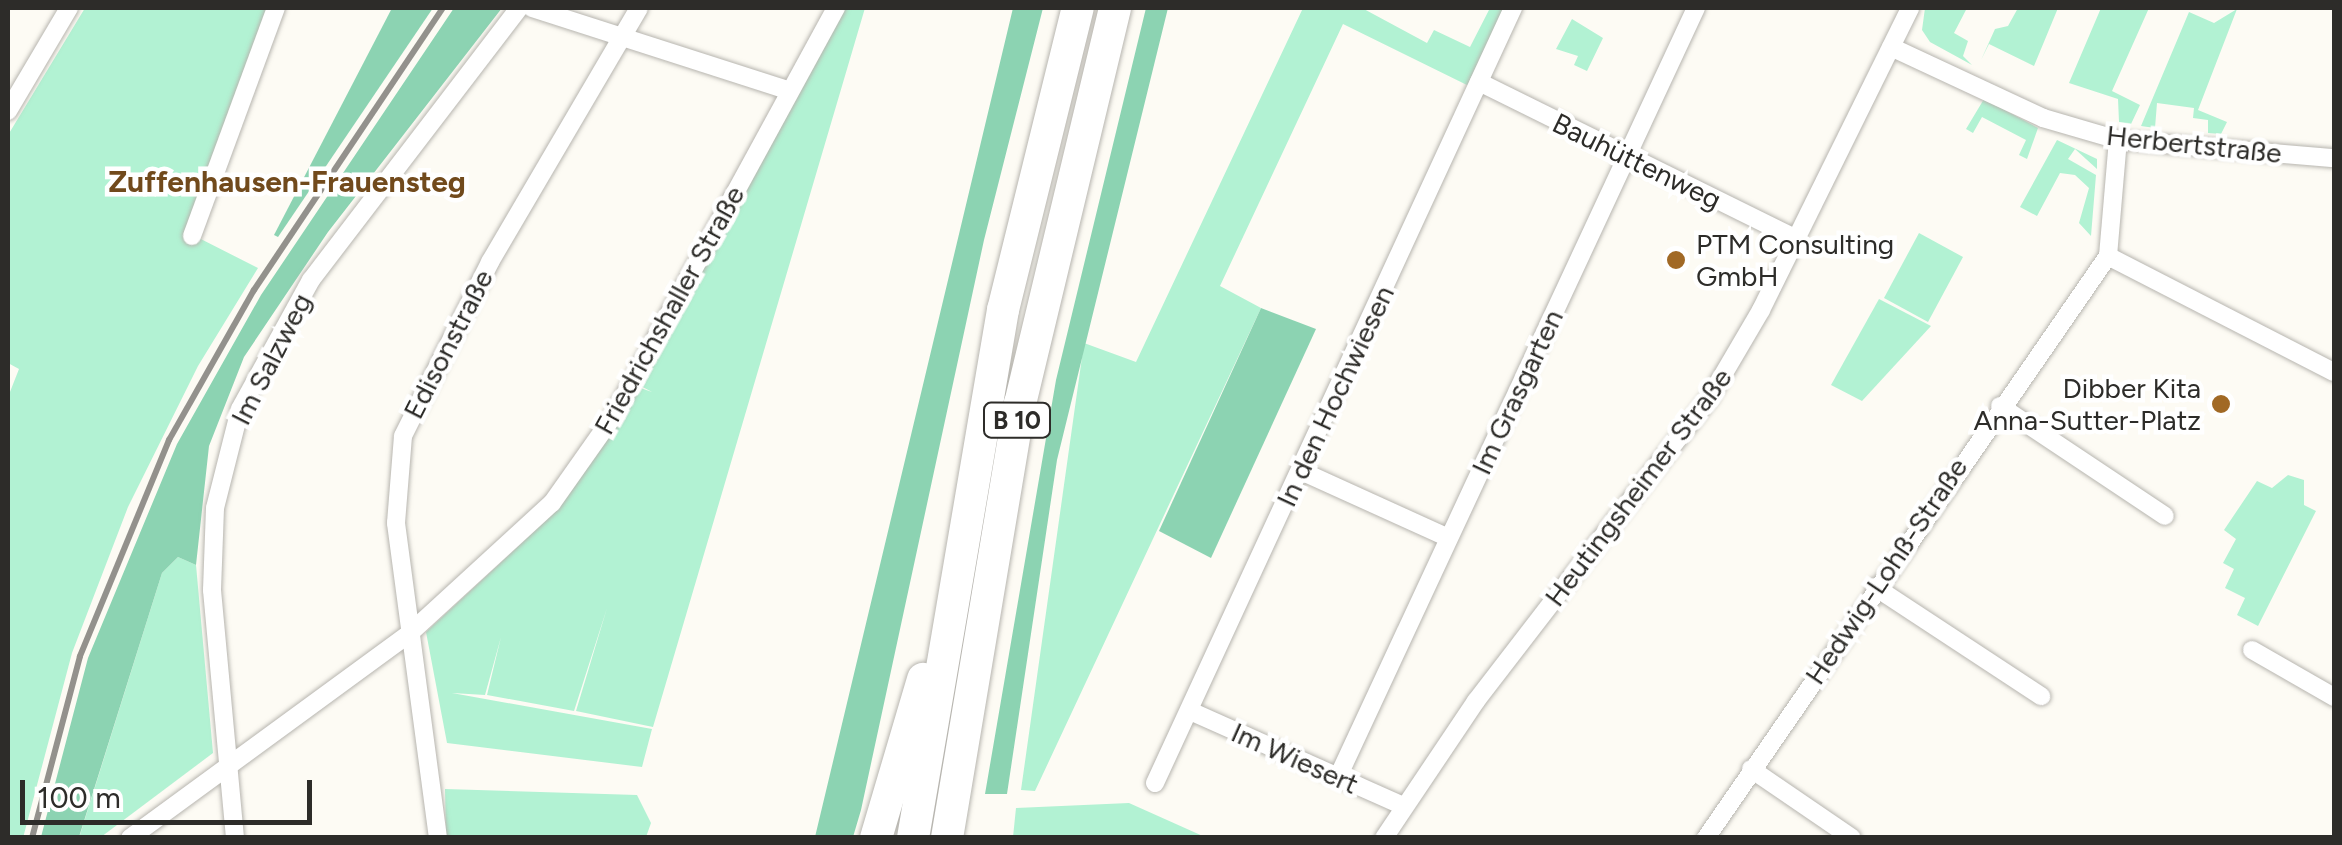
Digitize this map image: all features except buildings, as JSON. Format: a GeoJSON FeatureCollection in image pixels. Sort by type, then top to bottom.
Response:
{"type":"FeatureCollection","features":[{"type":"Feature","properties":{"kind":"highway","name":"B 10"},"geometry":{"type":"LineString","coordinates":[[913,838],[945,620],[1002,310],[1078,8]]}},
{"type":"Feature","properties":{"kind":"highway","name":"B 10"},"geometry":{"type":"LineString","coordinates":[[947,838],[1020,404],[1115,8]]}},
{"type":"Feature","properties":{"kind":"highway"},"geometry":{"type":"LineString","coordinates":[[876,838],[905,726],[945,620]]}},
{"type":"Feature","properties":{"kind":"street"},"geometry":{"type":"LineString","coordinates":[[8,111],[69,8]]}},
{"type":"Feature","properties":{"kind":"street"},"geometry":{"type":"LineString","coordinates":[[192,236],[276,8]]}},
{"type":"Feature","properties":{"kind":"street","name":"Im Salzweg"},"geometry":{"type":"LineString","coordinates":[[234,838],[213,574],[216,508],[240,409],[312,280],[519,8]]}},
{"type":"Feature","properties":{"kind":"street"},"geometry":{"type":"LineString","coordinates":[[532,8],[790,91]]}},
{"type":"Feature","properties":{"kind":"street","name":"Edisonstraße"},"geometry":{"type":"LineString","coordinates":[[438,838],[396,523],[403,436],[490,262],[639,8]]}},
{"type":"Feature","properties":{"kind":"street","name":"Friedrichshaller Straße"},"geometry":{"type":"LineString","coordinates":[[130,838],[229,761],[412,632],[552,503],[614,415],[836,8]]}},
{"type":"Feature","properties":{"kind":"street","name":"In den Hochwiesen"},"geometry":{"type":"LineString","coordinates":[[1155,784],[1513,8]]}},
{"type":"Feature","properties":{"kind":"street","name":"Im Grasgarten"},"geometry":{"type":"LineString","coordinates":[[1338,777],[1696,8]]}},
{"type":"Feature","properties":{"kind":"street","name":"Heutingsheimer Straße"},"geometry":{"type":"LineString","coordinates":[[1384,838],[1401,805],[1710,396],[1796,239],[1910,8]]}},
{"type":"Feature","properties":{"kind":"street","name":"Herbertstraße"},"geometry":{"type":"LineString","coordinates":[[1891,48],[2043,118],[2118,140],[2334,158]]}},
{"type":"Feature","properties":{"kind":"street","name":"Bauhüttenweg"},"geometry":{"type":"LineString","coordinates":[[1479,82],[1796,239]]}},
{"type":"Feature","properties":{"kind":"street"},"geometry":{"type":"LineString","coordinates":[[2118,140],[2108,256],[2334,372]]}},
{"type":"Feature","properties":{"kind":"street","name":"Hedwig-Lohß-Straße"},"geometry":{"type":"LineString","coordinates":[[1706,838],[1874,587],[2108,256]]}},
{"type":"Feature","properties":{"kind":"street"},"geometry":{"type":"LineString","coordinates":[[2000,406],[2165,516]]}},
{"type":"Feature","properties":{"kind":"street"},"geometry":{"type":"LineString","coordinates":[[1301,471],[1449,538]]}},
{"type":"Feature","properties":{"kind":"street"},"geometry":{"type":"LineString","coordinates":[[1874,587],[2041,696]]}},
{"type":"Feature","properties":{"kind":"street"},"geometry":{"type":"LineString","coordinates":[[2252,650],[2334,697]]}},
{"type":"Feature","properties":{"kind":"street","name":"Im Wiesert"},"geometry":{"type":"LineString","coordinates":[[1190,711],[1401,805]]}},
{"type":"Feature","properties":{"kind":"street"},"geometry":{"type":"LineString","coordinates":[[1751,768],[1852,838]]}},
{"type":"Feature","properties":{"kind":"green space"},"geometry":{"type":"Polygon","coordinates":[[[85,8],[268,8],[185,231],[258,268],[198,366],[128,507],[72,653],[23,838],[8,837],[8,397],[19,369],[8,363],[8,135],[85,8]]]}},
{"type":"Feature","properties":{"kind":"green space"},"geometry":{"type":"Polygon","coordinates":[[[392,8],[433,8],[278,237],[274,235],[392,8]]]}},
{"type":"Feature","properties":{"kind":"green space"},"geometry":{"type":"Polygon","coordinates":[[[454,8],[502,8],[328,232],[244,357],[209,446],[196,565],[178,557],[162,573],[79,837],[41,837],[88,658],[177,444],[261,295],[454,8]]]}},
{"type":"Feature","properties":{"kind":"green space"},"geometry":{"type":"Polygon","coordinates":[[[842,8],[865,8],[653,727],[576,711],[607,608],[574,711],[487,695],[501,637],[485,695],[452,693],[652,729],[642,767],[447,743],[426,632],[553,514],[635,386],[652,392],[635,383],[842,8]]]}},
{"type":"Feature","properties":{"kind":"green space"},"geometry":{"type":"Polygon","coordinates":[[[1013,8],[1043,8],[984,240],[861,810],[853,837],[815,837],[1013,8]]]}},
{"type":"Feature","properties":{"kind":"green space"},"geometry":{"type":"Polygon","coordinates":[[[1146,8],[1168,8],[1057,460],[1007,794],[985,794],[1056,380],[1146,8]]]}},
{"type":"Feature","properties":{"kind":"green space"},"geometry":{"type":"Polygon","coordinates":[[[1303,8],[1362,8],[1427,43],[1434,30],[1470,47],[1490,8],[1508,8],[1471,87],[1343,24],[1220,286],[1261,308],[1035,791],[1021,790],[1084,343],[1136,362],[1303,8]]]}},
{"type":"Feature","properties":{"kind":"green space"},"geometry":{"type":"Polygon","coordinates":[[[1925,8],[1967,8],[1954,33],[1968,41],[1963,56],[1972,65],[1930,42],[1922,30],[1925,8]]]}},
{"type":"Feature","properties":{"kind":"green space"},"geometry":{"type":"Polygon","coordinates":[[[2018,8],[2058,8],[2034,66],[1989,44],[1981,60],[1995,29],[2008,26],[2018,8]]]}},
{"type":"Feature","properties":{"kind":"green space"},"geometry":{"type":"Polygon","coordinates":[[[2101,8],[2149,8],[2112,91],[2140,105],[2131,124],[2119,122],[2118,99],[2069,83],[2101,8]]]}},
{"type":"Feature","properties":{"kind":"green space"},"geometry":{"type":"Polygon","coordinates":[[[2237,9],[2198,110],[2227,122],[2221,134],[2208,133],[2208,120],[2193,118],[2194,108],[2157,103],[2155,128],[2141,126],[2189,12],[2214,23],[2237,9]]]}},
{"type":"Feature","properties":{"kind":"green space"},"geometry":{"type":"Polygon","coordinates":[[[1572,19],[1603,38],[1587,71],[1574,65],[1578,56],[1556,49],[1572,19]]]}},
{"type":"Feature","properties":{"kind":"green space"},"geometry":{"type":"Polygon","coordinates":[[[1984,99],[2038,128],[2027,159],[2019,155],[2026,140],[1982,117],[1973,133],[1966,129],[1984,99]]]}},
{"type":"Feature","properties":{"kind":"green space"},"geometry":{"type":"Polygon","coordinates":[[[2057,140],[2097,159],[2097,169],[2075,149],[2068,159],[2096,175],[2091,236],[2079,223],[2089,188],[2075,175],[2060,173],[2037,216],[2020,207],[2057,140]]]}},
{"type":"Feature","properties":{"kind":"green space"},"geometry":{"type":"Polygon","coordinates":[[[1919,233],[1963,257],[1928,322],[1884,298],[1919,233]]]}},
{"type":"Feature","properties":{"kind":"green space"},"geometry":{"type":"Polygon","coordinates":[[[1879,299],[1931,326],[1862,401],[1831,385],[1879,299]]]}},
{"type":"Feature","properties":{"kind":"green space"},"geometry":{"type":"Polygon","coordinates":[[[1261,308],[1316,329],[1211,558],[1159,531],[1261,308]]]}},
{"type":"Feature","properties":{"kind":"green space"},"geometry":{"type":"Polygon","coordinates":[[[2288,475],[2304,480],[2304,505],[2316,511],[2258,626],[2237,615],[2245,598],[2225,588],[2234,569],[2223,563],[2236,539],[2224,530],[2257,481],[2272,488],[2288,475]]]}},
{"type":"Feature","properties":{"kind":"green space"},"geometry":{"type":"Polygon","coordinates":[[[178,557],[196,565],[213,753],[101,837],[79,838],[162,573],[178,557]]]}},
{"type":"Feature","properties":{"kind":"green space"},"geometry":{"type":"Polygon","coordinates":[[[445,789],[637,795],[651,823],[646,837],[446,837],[445,789]]]}},
{"type":"Feature","properties":{"kind":"green space"},"geometry":{"type":"Polygon","coordinates":[[[1129,803],[1205,837],[1013,837],[1016,808],[1129,803]]]}},
{"type":"Feature","properties":{"kind":"railway"},"geometry":{"type":"LineString","coordinates":[[32,838],[80,656],[169,440],[254,290],[443,8]]}},
{"type":"Feature","properties":{"kind":"place","name":"PTM Consulting GmbH"},"geometry":{"type":"Point","coordinates":[1676,260]}},
{"type":"Feature","properties":{"kind":"place","name":"Dibber Kita Anna-Sutter-Platz"},"geometry":{"type":"Point","coordinates":[2221,404]}},
{"type":"Feature","properties":{"kind":"district","name":"Zuffenhausen-Frauensteg"},"geometry":{"type":"Point","coordinates":[287,182]}}]}
